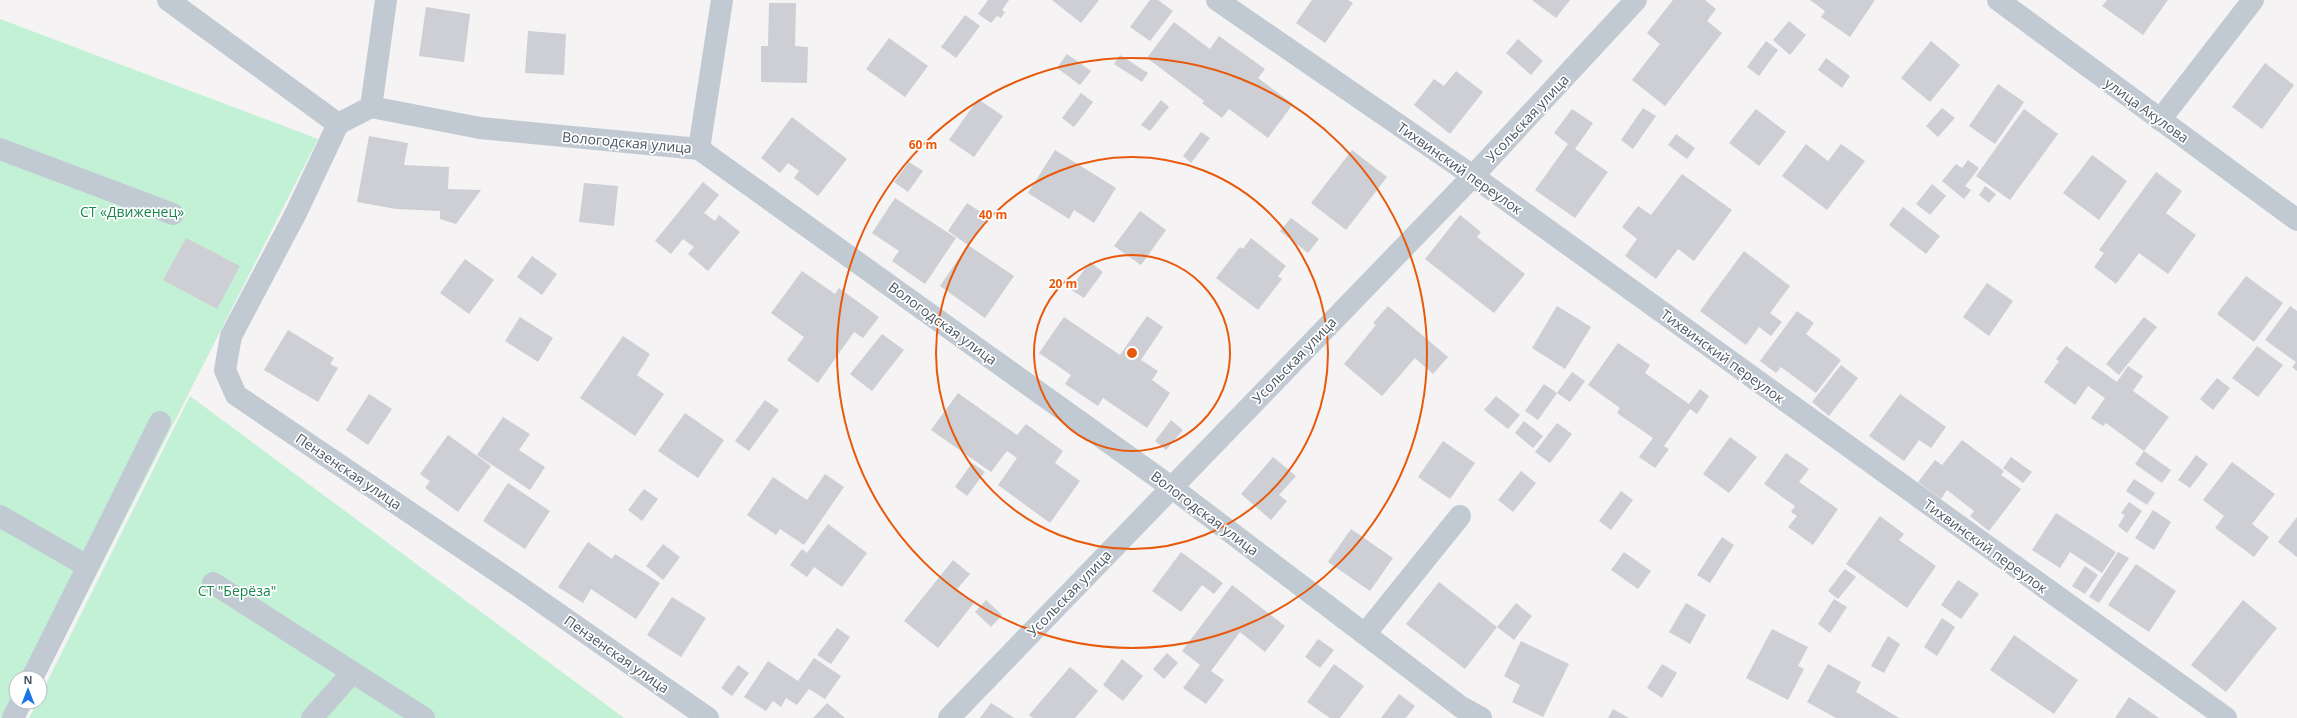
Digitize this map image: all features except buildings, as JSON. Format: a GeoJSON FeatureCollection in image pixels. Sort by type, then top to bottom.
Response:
{"type":"FeatureCollection","features":[{"type":"Feature","properties":{"kind":"street"},"geometry":{"type":"LineString","coordinates":[[168,0],[338,124],[371,107],[386,0]]}},
{"type":"Feature","properties":{"kind":"street"},"geometry":{"type":"LineString","coordinates":[[699,149],[722,0]]}},
{"type":"Feature","properties":{"kind":"street","name":"Тихвинский переулок"},"geometry":{"type":"LineString","coordinates":[[1217,0],[1473,176],[2226,718]]}},
{"type":"Feature","properties":{"kind":"street","name":"Усольская улица"},"geometry":{"type":"LineString","coordinates":[[949,718],[1473,176],[1636,0]]}},
{"type":"Feature","properties":{"kind":"street","name":"улица Акулова"},"geometry":{"type":"LineString","coordinates":[[1998,0],[2297,220]]}},
{"type":"Feature","properties":{"kind":"street"},"geometry":{"type":"LineString","coordinates":[[2160,120],[2254,0]]}},
{"type":"Feature","properties":{"kind":"street","name":"Вологодская улица"},"geometry":{"type":"LineString","coordinates":[[371,107],[480,128],[699,149],[1171,487],[1461,706],[1481,718]]}},
{"type":"Feature","properties":{"kind":"street","name":"Пензенская улица"},"geometry":{"type":"LineString","coordinates":[[338,124],[296,213],[231,336],[225,370],[236,395],[517,585],[708,718]]}},
{"type":"Feature","properties":{"kind":"street"},"geometry":{"type":"LineString","coordinates":[[0,149],[173,214]]}},
{"type":"Feature","properties":{"kind":"street"},"geometry":{"type":"LineString","coordinates":[[36,670],[160,422]]}},
{"type":"Feature","properties":{"kind":"street"},"geometry":{"type":"LineString","coordinates":[[0,516],[87,566]]}},
{"type":"Feature","properties":{"kind":"street"},"geometry":{"type":"LineString","coordinates":[[1365,634],[1460,516]]}},
{"type":"Feature","properties":{"kind":"street"},"geometry":{"type":"LineString","coordinates":[[213,583],[424,718]]}},
{"type":"Feature","properties":{"kind":"street"},"geometry":{"type":"LineString","coordinates":[[312,718],[352,673]]}},
{"type":"Feature","properties":{"kind":"green space","name":"СТ «Движенец»"},"geometry":{"type":"Polygon","coordinates":[[[0,19],[318,139],[48,670],[8,670],[8,710],[20,710],[23,718],[0,718],[0,19]]]}},
{"type":"Feature","properties":{"kind":"green space","name":"СТ \"Берёза\""},"geometry":{"type":"Polygon","coordinates":[[[190,396],[624,718],[29,718],[33,710],[48,710],[48,680],[190,396]]]}}]}
